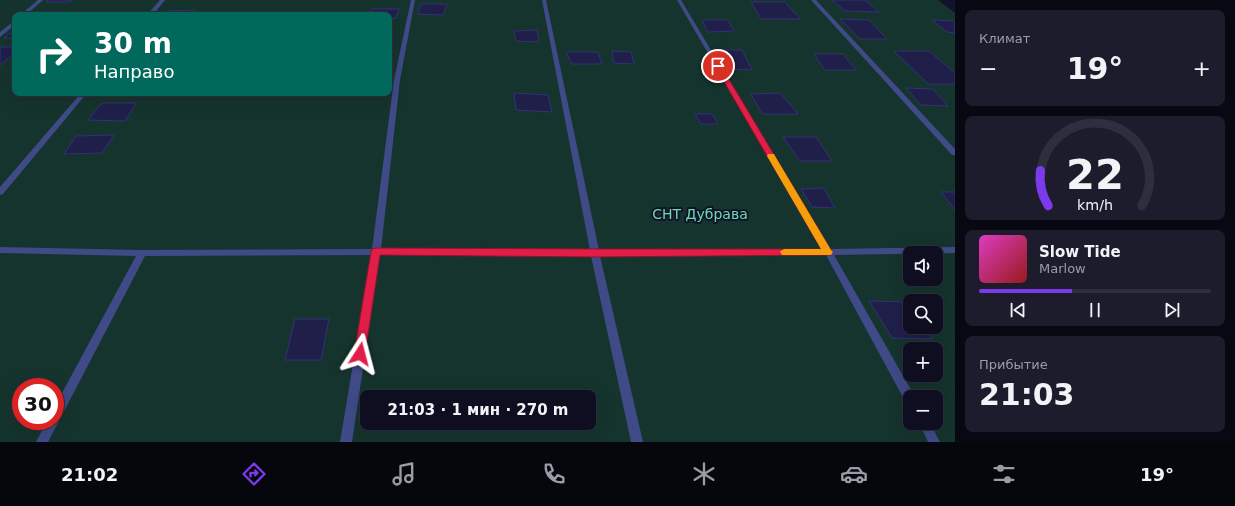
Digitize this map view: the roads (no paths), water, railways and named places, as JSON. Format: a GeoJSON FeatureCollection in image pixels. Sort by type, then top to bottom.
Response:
{"type":"FeatureCollection","features":[{"type":"Feature","properties":{"kind":"street"},"geometry":{"type":"LineString","coordinates":[[27,12],[41,0]]}},
{"type":"Feature","properties":{"kind":"street"},"geometry":{"type":"LineString","coordinates":[[153,12],[163,0]]}},
{"type":"Feature","properties":{"kind":"street"},"geometry":{"type":"LineString","coordinates":[[346,442],[376,252],[396,80],[414,0]]}},
{"type":"Feature","properties":{"kind":"street"},"geometry":{"type":"LineString","coordinates":[[544,0],[594,253],[637,442]]}},
{"type":"Feature","properties":{"kind":"street"},"geometry":{"type":"LineString","coordinates":[[679,0],[828,252],[905,390]]}},
{"type":"Feature","properties":{"kind":"street"},"geometry":{"type":"LineString","coordinates":[[813,0],[955,153]]}},
{"type":"Feature","properties":{"kind":"street"},"geometry":{"type":"LineString","coordinates":[[0,35],[12,25]]}},
{"type":"Feature","properties":{"kind":"street"},"geometry":{"type":"LineString","coordinates":[[0,192],[81,96]]}},
{"type":"Feature","properties":{"kind":"street"},"geometry":{"type":"LineString","coordinates":[[0,250],[142,253],[594,253],[955,250]]}},
{"type":"Feature","properties":{"kind":"street"},"geometry":{"type":"LineString","coordinates":[[64,400],[142,253]]}},
{"type":"Feature","properties":{"kind":"street"},"geometry":{"type":"LineString","coordinates":[[42,442],[48,430]]}},
{"type":"Feature","properties":{"kind":"street"},"geometry":{"type":"LineString","coordinates":[[928,430],[934,442]]}},
{"type":"Feature","properties":{"kind":"park label","name":"СНТ Дубрава"},"geometry":{"type":"Point","coordinates":[700,214]}}]}
